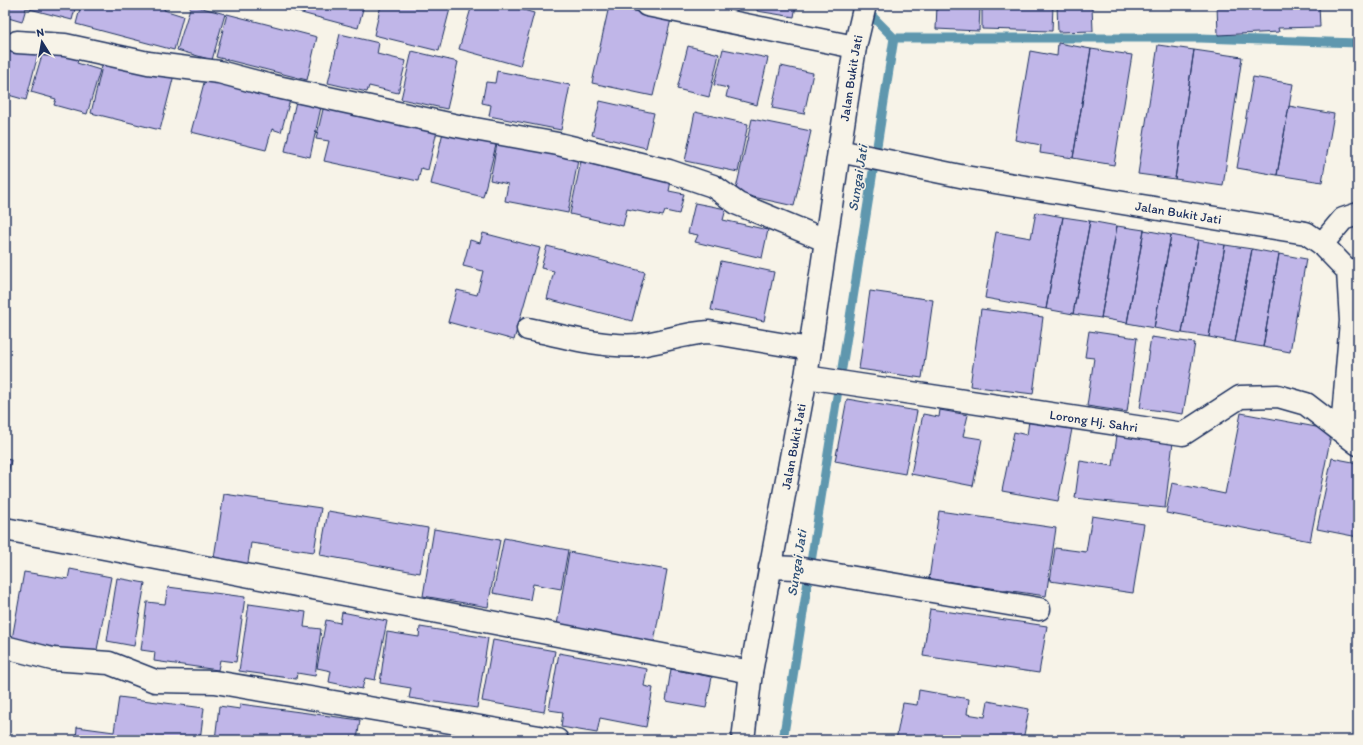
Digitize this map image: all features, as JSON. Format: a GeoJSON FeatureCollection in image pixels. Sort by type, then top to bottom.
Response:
{"type":"FeatureCollection","features":[{"type":"Feature","properties":{"kind":"street"},"geometry":{"type":"LineString","coordinates":[[647,5],[857,40]]}},
{"type":"Feature","properties":{"kind":"street","name":"Jalan Bukit Jati"},"geometry":{"type":"LineString","coordinates":[[743,740],[751,672],[806,376],[839,151],[857,40],[866,5]]}},
{"type":"Feature","properties":{"kind":"street"},"geometry":{"type":"LineString","coordinates":[[17,42],[65,45],[148,63],[219,72],[268,85],[458,126],[558,144],[669,171],[713,186],[738,204],[825,240]]}},
{"type":"Feature","properties":{"kind":"street","name":"Jalan Bukit Jati"},"geometry":{"type":"LineString","coordinates":[[839,151],[965,177],[1306,233],[1322,244],[1348,271],[1351,321],[1342,429]]}},
{"type":"Feature","properties":{"kind":"street"},"geometry":{"type":"LineString","coordinates":[[1322,244],[1343,219],[1358,214]]}},
{"type":"Feature","properties":{"kind":"street"},"geometry":{"type":"LineString","coordinates":[[528,329],[617,346],[640,345],[709,332],[810,349]]}},
{"type":"Feature","properties":{"kind":"street","name":"Lorong Hj. Sahri"},"geometry":{"type":"LineString","coordinates":[[806,376],[1183,434],[1240,397],[1278,396],[1306,404],[1342,429],[1358,444]]}},
{"type":"Feature","properties":{"kind":"street"},"geometry":{"type":"LineString","coordinates":[[5,529],[751,672]]}},
{"type":"Feature","properties":{"kind":"street"},"geometry":{"type":"LineString","coordinates":[[770,567],[796,568],[1039,609]]}},
{"type":"Feature","properties":{"kind":"street"},"geometry":{"type":"LineString","coordinates":[[5,647],[52,659],[110,663],[155,681],[214,682],[557,740]]}},
{"type":"Feature","properties":{"kind":"building"},"geometry":{"type":"Polygon","coordinates":[[[5,5],[76,5],[72,20],[26,8],[22,22],[5,17],[5,5]]]}},
{"type":"Feature","properties":{"kind":"building"},"geometry":{"type":"Polygon","coordinates":[[[81,5],[98,7],[99,5],[165,5],[164,10],[183,16],[174,50],[76,24],[81,5]]]}},
{"type":"Feature","properties":{"kind":"building"},"geometry":{"type":"Polygon","coordinates":[[[191,5],[225,14],[212,60],[177,50],[191,5]]]}},
{"type":"Feature","properties":{"kind":"building"},"geometry":{"type":"Polygon","coordinates":[[[296,5],[364,5],[358,28],[294,11],[296,5]]]}},
{"type":"Feature","properties":{"kind":"building"},"geometry":{"type":"Polygon","coordinates":[[[381,5],[451,5],[439,51],[374,35],[381,5]]]}},
{"type":"Feature","properties":{"kind":"building"},"geometry":{"type":"Polygon","coordinates":[[[472,5],[506,5],[534,13],[520,66],[459,49],[472,5]]]}},
{"type":"Feature","properties":{"kind":"building"},"geometry":{"type":"Polygon","coordinates":[[[758,5],[796,5],[794,17],[757,11],[758,5]]]}},
{"type":"Feature","properties":{"kind":"building"},"geometry":{"type":"Polygon","coordinates":[[[937,5],[980,5],[979,31],[936,29],[937,5]]]}},
{"type":"Feature","properties":{"kind":"building"},"geometry":{"type":"Polygon","coordinates":[[[982,5],[1053,5],[1052,31],[982,29],[982,5]]]}},
{"type":"Feature","properties":{"kind":"building"},"geometry":{"type":"Polygon","coordinates":[[[1057,5],[1127,5],[1092,7],[1093,31],[1058,32],[1057,5]]]}},
{"type":"Feature","properties":{"kind":"building"},"geometry":{"type":"Polygon","coordinates":[[[1217,5],[1319,5],[1320,27],[1278,28],[1279,32],[1218,35],[1217,5]]]}},
{"type":"Feature","properties":{"kind":"building"},"geometry":{"type":"Polygon","coordinates":[[[609,6],[671,19],[653,96],[592,83],[609,6]]]}},
{"type":"Feature","properties":{"kind":"building"},"geometry":{"type":"Polygon","coordinates":[[[227,14],[317,37],[307,80],[216,57],[227,14]]]}},
{"type":"Feature","properties":{"kind":"building"},"geometry":{"type":"Polygon","coordinates":[[[340,34],[379,43],[377,54],[406,61],[398,93],[369,86],[367,92],[328,83],[340,34]]]}},
{"type":"Feature","properties":{"kind":"building"},"geometry":{"type":"Polygon","coordinates":[[[5,39],[40,47],[26,100],[5,94],[5,39]]]}},
{"type":"Feature","properties":{"kind":"building"},"geometry":{"type":"Polygon","coordinates":[[[1058,43],[1091,49],[1073,158],[1040,153],[1041,145],[1015,140],[1030,51],[1057,56],[1058,43]]]}},
{"type":"Feature","properties":{"kind":"building"},"geometry":{"type":"Polygon","coordinates":[[[1158,45],[1194,50],[1175,179],[1138,174],[1158,45]]]}},
{"type":"Feature","properties":{"kind":"building"},"geometry":{"type":"Polygon","coordinates":[[[688,46],[719,54],[709,97],[677,89],[688,46]]]}},
{"type":"Feature","properties":{"kind":"building"},"geometry":{"type":"Polygon","coordinates":[[[44,48],[79,57],[77,63],[100,70],[87,114],[54,105],[56,99],[31,92],[44,48]]]}},
{"type":"Feature","properties":{"kind":"building"},"geometry":{"type":"Polygon","coordinates":[[[723,49],[768,58],[757,105],[726,97],[728,88],[714,85],[723,49]]]}},
{"type":"Feature","properties":{"kind":"building"},"geometry":{"type":"Polygon","coordinates":[[[1091,49],[1132,55],[1114,165],[1073,158],[1091,49]]]}},
{"type":"Feature","properties":{"kind":"building"},"geometry":{"type":"Polygon","coordinates":[[[1194,50],[1242,57],[1223,186],[1175,179],[1194,50]]]}},
{"type":"Feature","properties":{"kind":"building"},"geometry":{"type":"Polygon","coordinates":[[[412,51],[458,62],[447,109],[401,99],[412,51]]]}},
{"type":"Feature","properties":{"kind":"building"},"geometry":{"type":"Polygon","coordinates":[[[104,58],[174,75],[160,130],[91,113],[104,58]]]}},
{"type":"Feature","properties":{"kind":"building"},"geometry":{"type":"Polygon","coordinates":[[[781,66],[813,73],[804,114],[772,108],[781,66]]]}},
{"type":"Feature","properties":{"kind":"building"},"geometry":{"type":"Polygon","coordinates":[[[497,71],[570,85],[561,130],[489,116],[491,105],[482,103],[486,82],[495,83],[497,71]]]}},
{"type":"Feature","properties":{"kind":"building"},"geometry":{"type":"Polygon","coordinates":[[[1253,77],[1293,84],[1277,175],[1237,168],[1253,77]]]}},
{"type":"Feature","properties":{"kind":"building"},"geometry":{"type":"Polygon","coordinates":[[[205,79],[290,100],[281,132],[272,129],[266,150],[191,132],[205,79]]]}},
{"type":"Feature","properties":{"kind":"building"},"geometry":{"type":"Polygon","coordinates":[[[296,101],[321,107],[310,157],[285,151],[296,101]]]}},
{"type":"Feature","properties":{"kind":"building"},"geometry":{"type":"Polygon","coordinates":[[[600,101],[654,113],[646,148],[592,135],[600,101]]]}},
{"type":"Feature","properties":{"kind":"building"},"geometry":{"type":"Polygon","coordinates":[[[324,105],[437,131],[428,170],[421,168],[418,181],[324,161],[329,141],[316,139],[324,105]]]}},
{"type":"Feature","properties":{"kind":"building"},"geometry":{"type":"Polygon","coordinates":[[[1289,106],[1334,114],[1322,182],[1277,175],[1289,106]]]}},
{"type":"Feature","properties":{"kind":"building"},"geometry":{"type":"Polygon","coordinates":[[[695,112],[748,124],[738,172],[685,161],[695,112]]]}},
{"type":"Feature","properties":{"kind":"building"},"geometry":{"type":"Polygon","coordinates":[[[752,119],[811,131],[794,206],[735,193],[752,119]]]}},
{"type":"Feature","properties":{"kind":"building"},"geometry":{"type":"Polygon","coordinates":[[[443,132],[496,145],[483,197],[431,184],[443,132]]]}},
{"type":"Feature","properties":{"kind":"building"},"geometry":{"type":"Polygon","coordinates":[[[498,139],[579,155],[568,213],[505,201],[508,184],[490,180],[498,139]]]}},
{"type":"Feature","properties":{"kind":"building"},"geometry":{"type":"Polygon","coordinates":[[[581,161],[671,181],[669,191],[684,194],[679,214],[665,211],[663,216],[627,209],[623,226],[570,214],[581,161]]]}},
{"type":"Feature","properties":{"kind":"building"},"geometry":{"type":"Polygon","coordinates":[[[695,203],[726,209],[723,220],[768,230],[762,258],[695,242],[698,235],[688,233],[695,203]]]}},
{"type":"Feature","properties":{"kind":"building"},"geometry":{"type":"Polygon","coordinates":[[[1036,212],[1063,217],[1046,309],[985,298],[996,232],[1031,238],[1036,212]]]}},
{"type":"Feature","properties":{"kind":"building"},"geometry":{"type":"Polygon","coordinates":[[[1063,217],[1090,221],[1073,314],[1046,309],[1063,217]]]}},
{"type":"Feature","properties":{"kind":"building"},"geometry":{"type":"Polygon","coordinates":[[[1090,221],[1117,226],[1101,318],[1073,314],[1090,221]]]}},
{"type":"Feature","properties":{"kind":"building"},"geometry":{"type":"Polygon","coordinates":[[[1117,226],[1144,230],[1127,323],[1101,318],[1117,226]]]}},
{"type":"Feature","properties":{"kind":"building"},"geometry":{"type":"Polygon","coordinates":[[[1144,230],[1171,235],[1154,328],[1127,323],[1144,230]]]}},
{"type":"Feature","properties":{"kind":"building"},"geometry":{"type":"Polygon","coordinates":[[[483,233],[540,248],[514,340],[448,322],[457,290],[477,295],[483,271],[463,266],[470,240],[480,243],[483,233]]]}},
{"type":"Feature","properties":{"kind":"building"},"geometry":{"type":"Polygon","coordinates":[[[1171,235],[1198,240],[1182,333],[1154,328],[1171,235]]]}},
{"type":"Feature","properties":{"kind":"building"},"geometry":{"type":"Polygon","coordinates":[[[1198,240],[1225,245],[1209,337],[1182,333],[1198,240]]]}},
{"type":"Feature","properties":{"kind":"building"},"geometry":{"type":"Polygon","coordinates":[[[1225,245],[1252,249],[1235,342],[1209,337],[1225,245]]]}},
{"type":"Feature","properties":{"kind":"building"},"geometry":{"type":"Polygon","coordinates":[[[547,246],[645,272],[632,321],[547,299],[554,271],[541,268],[547,246]]]}},
{"type":"Feature","properties":{"kind":"building"},"geometry":{"type":"Polygon","coordinates":[[[1252,249],[1279,254],[1263,347],[1235,342],[1252,249]]]}},
{"type":"Feature","properties":{"kind":"building"},"geometry":{"type":"Polygon","coordinates":[[[1279,254],[1306,259],[1290,352],[1263,347],[1279,254]]]}},
{"type":"Feature","properties":{"kind":"building"},"geometry":{"type":"Polygon","coordinates":[[[721,261],[774,272],[764,321],[711,310],[721,261]]]}},
{"type":"Feature","properties":{"kind":"building"},"geometry":{"type":"Polygon","coordinates":[[[870,291],[933,300],[922,378],[859,369],[870,291]]]}},
{"type":"Feature","properties":{"kind":"building"},"geometry":{"type":"Polygon","coordinates":[[[981,309],[1043,317],[1033,394],[970,386],[981,309]]]}},
{"type":"Feature","properties":{"kind":"building"},"geometry":{"type":"Polygon","coordinates":[[[1089,331],[1137,338],[1127,412],[1087,406],[1094,358],[1085,357],[1089,331]]]}},
{"type":"Feature","properties":{"kind":"building"},"geometry":{"type":"Polygon","coordinates":[[[1151,337],[1195,343],[1183,414],[1140,408],[1151,337]]]}},
{"type":"Feature","properties":{"kind":"building"},"geometry":{"type":"Polygon","coordinates":[[[847,399],[917,411],[905,474],[835,461],[847,399]]]}},
{"type":"Feature","properties":{"kind":"building"},"geometry":{"type":"Polygon","coordinates":[[[940,410],[968,415],[963,436],[982,439],[973,486],[911,474],[923,414],[939,417],[940,410]]]}},
{"type":"Feature","properties":{"kind":"building"},"geometry":{"type":"Polygon","coordinates":[[[1241,413],[1332,430],[1310,541],[1166,513],[1172,483],[1225,494],[1241,413]]]}},
{"type":"Feature","properties":{"kind":"building"},"geometry":{"type":"Polygon","coordinates":[[[1029,421],[1072,429],[1058,501],[1002,491],[1014,432],[1027,435],[1029,421]]]}},
{"type":"Feature","properties":{"kind":"building"},"geometry":{"type":"Polygon","coordinates":[[[1117,435],[1173,442],[1165,508],[1075,498],[1080,461],[1113,466],[1117,435]]]}},
{"type":"Feature","properties":{"kind":"building"},"geometry":{"type":"Polygon","coordinates":[[[1332,458],[1358,463],[1358,537],[1317,529],[1332,458]]]}},
{"type":"Feature","properties":{"kind":"building"},"geometry":{"type":"Polygon","coordinates":[[[5,459],[11,460],[5,489],[5,459]]]}},
{"type":"Feature","properties":{"kind":"building"},"geometry":{"type":"Polygon","coordinates":[[[224,494],[321,508],[314,552],[251,543],[247,569],[213,564],[224,494]]]}},
{"type":"Feature","properties":{"kind":"building"},"geometry":{"type":"Polygon","coordinates":[[[328,511],[428,528],[420,573],[320,555],[328,511]]]}},
{"type":"Feature","properties":{"kind":"building"},"geometry":{"type":"Polygon","coordinates":[[[939,511],[1056,528],[1046,596],[929,579],[939,511]]]}},
{"type":"Feature","properties":{"kind":"building"},"geometry":{"type":"Polygon","coordinates":[[[1092,516],[1144,524],[1133,593],[1050,581],[1055,548],[1086,552],[1092,516]]]}},
{"type":"Feature","properties":{"kind":"building"},"geometry":{"type":"Polygon","coordinates":[[[434,529],[500,540],[488,607],[423,596],[434,529]]]}},
{"type":"Feature","properties":{"kind":"building"},"geometry":{"type":"Polygon","coordinates":[[[504,538],[568,550],[561,589],[533,584],[530,600],[493,593],[504,538]]]}},
{"type":"Feature","properties":{"kind":"building"},"geometry":{"type":"Polygon","coordinates":[[[569,552],[667,570],[654,642],[557,625],[569,552]]]}},
{"type":"Feature","properties":{"kind":"building"},"geometry":{"type":"Polygon","coordinates":[[[70,569],[111,577],[96,655],[12,639],[24,572],[68,579],[70,569]]]}},
{"type":"Feature","properties":{"kind":"building"},"geometry":{"type":"Polygon","coordinates":[[[117,578],[145,583],[134,646],[107,641],[117,578]]]}},
{"type":"Feature","properties":{"kind":"building"},"geometry":{"type":"Polygon","coordinates":[[[168,587],[245,597],[236,662],[220,660],[218,670],[154,661],[155,652],[141,650],[147,602],[165,604],[168,587]]]}},
{"type":"Feature","properties":{"kind":"building"},"geometry":{"type":"Polygon","coordinates":[[[5,590],[9,591],[5,609],[5,590]]]}},
{"type":"Feature","properties":{"kind":"building"},"geometry":{"type":"Polygon","coordinates":[[[249,604],[306,612],[304,627],[321,629],[315,676],[297,673],[296,679],[239,671],[249,604]]]}},
{"type":"Feature","properties":{"kind":"building"},"geometry":{"type":"Polygon","coordinates":[[[930,609],[1047,626],[1039,673],[923,656],[930,609]]]}},
{"type":"Feature","properties":{"kind":"building"},"geometry":{"type":"Polygon","coordinates":[[[342,612],[387,621],[375,680],[365,678],[362,689],[329,682],[331,671],[317,668],[326,620],[340,623],[342,612]]]}},
{"type":"Feature","properties":{"kind":"building"},"geometry":{"type":"Polygon","coordinates":[[[420,627],[488,638],[477,708],[409,698],[411,688],[380,683],[387,632],[419,637],[420,627]]]}},
{"type":"Feature","properties":{"kind":"building"},"geometry":{"type":"Polygon","coordinates":[[[493,640],[555,651],[544,712],[482,701],[493,640]]]}},
{"type":"Feature","properties":{"kind":"building"},"geometry":{"type":"Polygon","coordinates":[[[559,653],[647,669],[644,686],[653,688],[646,727],[600,718],[597,733],[561,727],[563,712],[549,710],[559,653]]]}},
{"type":"Feature","properties":{"kind":"building"},"geometry":{"type":"Polygon","coordinates":[[[671,669],[712,677],[706,708],[666,701],[671,669]]]}},
{"type":"Feature","properties":{"kind":"building"},"geometry":{"type":"Polygon","coordinates":[[[919,690],[969,699],[967,714],[985,717],[988,701],[1029,709],[1023,740],[896,740],[903,703],[917,705],[919,690]]]}},
{"type":"Feature","properties":{"kind":"building"},"geometry":{"type":"Polygon","coordinates":[[[119,697],[204,708],[200,740],[76,740],[77,727],[114,732],[119,697]]]}},
{"type":"Feature","properties":{"kind":"building"},"geometry":{"type":"Polygon","coordinates":[[[240,704],[360,720],[357,740],[215,740],[219,706],[240,709],[240,704]]]}},
{"type":"Feature","properties":{"kind":"waterway","name":"Sungai Jati"},"geometry":{"type":"LineString","coordinates":[[865,9],[894,38]]}},
{"type":"Feature","properties":{"kind":"waterway"},"geometry":{"type":"LineString","coordinates":[[894,38],[1200,38],[1358,43]]}},
{"type":"Feature","properties":{"kind":"waterway","name":"Sungai Jati"},"geometry":{"type":"LineString","coordinates":[[842,368],[894,38]]}},
{"type":"Feature","properties":{"kind":"waterway","name":"Sungai Jati"},"geometry":{"type":"LineString","coordinates":[[783,740],[838,390]]}}]}
